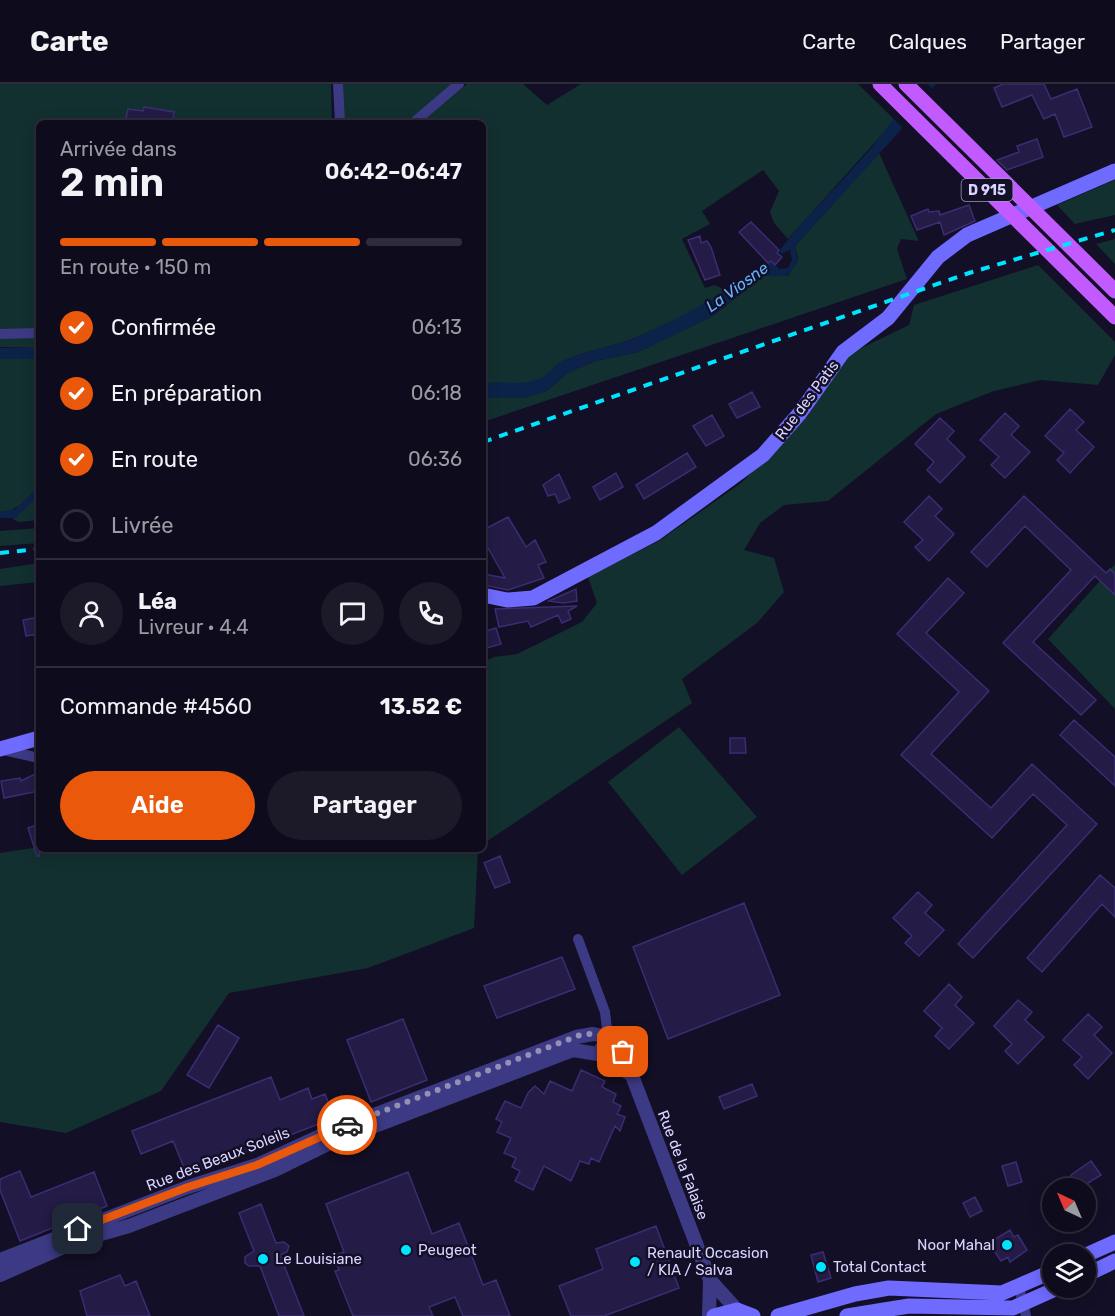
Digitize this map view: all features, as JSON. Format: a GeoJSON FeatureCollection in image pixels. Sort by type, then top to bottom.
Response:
{"type":"FeatureCollection","features":[{"type":"Feature","properties":{"kind":"main road","name":"D 915"},"geometry":{"type":"LineString","coordinates":[[880,84],[1115,317]]}},
{"type":"Feature","properties":{"kind":"main road","name":"D 915"},"geometry":{"type":"LineString","coordinates":[[906,84],[1111,287]]}},
{"type":"Feature","properties":{"kind":"main road","name":"Rue des Patis"},"geometry":{"type":"LineString","coordinates":[[486,596],[507,600],[533,598],[656,533],[763,455],[794,421],[843,352],[888,318],[946,249],[967,235],[1115,171]]}},
{"type":"Feature","properties":{"kind":"main road"},"geometry":{"type":"LineString","coordinates":[[3,751],[36,739]]}},
{"type":"Feature","properties":{"kind":"main road"},"geometry":{"type":"LineString","coordinates":[[3,751],[36,747]]}},
{"type":"Feature","properties":{"kind":"main road"},"geometry":{"type":"LineString","coordinates":[[1096,1251],[1115,1242]]}},
{"type":"Feature","properties":{"kind":"main road"},"geometry":{"type":"LineString","coordinates":[[1096,1270],[1115,1260]]}},
{"type":"Feature","properties":{"kind":"main road"},"geometry":{"type":"LineString","coordinates":[[778,1316],[855,1294],[890,1288],[927,1288],[981,1294],[1002,1293],[1042,1276]]}},
{"type":"Feature","properties":{"kind":"main road"},"geometry":{"type":"LineString","coordinates":[[847,1316],[909,1306],[1025,1310],[1043,1298]]}},
{"type":"Feature","properties":{"kind":"main road"},"geometry":{"type":"LineString","coordinates":[[714,1316],[737,1310],[753,1316]]}},
{"type":"Feature","properties":{"kind":"street"},"geometry":{"type":"LineString","coordinates":[[338,84],[340,120]]}},
{"type":"Feature","properties":{"kind":"street"},"geometry":{"type":"LineString","coordinates":[[417,120],[459,84]]}},
{"type":"Feature","properties":{"kind":"street"},"geometry":{"type":"LineString","coordinates":[[0,334],[36,333]]}},
{"type":"Feature","properties":{"kind":"street"},"geometry":{"type":"LineString","coordinates":[[3,751],[36,757]]}},
{"type":"Feature","properties":{"kind":"street"},"geometry":{"type":"LineString","coordinates":[[578,939],[604,1012],[608,1037],[623,1052],[630,1074]]}},
{"type":"Feature","properties":{"kind":"street","name":"Rue des Beaux Soleils"},"geometry":{"type":"LineString","coordinates":[[0,1260],[188,1187],[257,1165],[322,1135],[576,1037],[594,1034],[608,1037]]}},
{"type":"Feature","properties":{"kind":"street"},"geometry":{"type":"LineString","coordinates":[[608,1037],[596,1052],[614,1060],[630,1074]]}},
{"type":"Feature","properties":{"kind":"street","name":"Rue des Beaux Soleils"},"geometry":{"type":"LineString","coordinates":[[0,1275],[69,1244],[129,1226],[264,1174],[328,1144],[567,1052],[580,1049],[596,1052]]}},
{"type":"Feature","properties":{"kind":"street","name":"Rue de la Falaise"},"geometry":{"type":"LineString","coordinates":[[630,1074],[710,1280],[737,1310]]}},
{"type":"Feature","properties":{"kind":"street","name":"Rue de la Falaise"},"geometry":{"type":"LineString","coordinates":[[709,1316],[710,1280]]}},
{"type":"Feature","properties":{"kind":"street"},"geometry":{"type":"LineString","coordinates":[[1019,1287],[1025,1310]]}},
{"type":"Feature","properties":{"kind":"green space"},"geometry":{"type":"Polygon","coordinates":[[[0,84],[331,84],[332,120],[36,120],[36,348],[0,347],[0,84]]]}},
{"type":"Feature","properties":{"kind":"green space"},"geometry":{"type":"Polygon","coordinates":[[[342,84],[453,84],[411,120],[344,120],[342,84]]]}},
{"type":"Feature","properties":{"kind":"green space"},"geometry":{"type":"Polygon","coordinates":[[[467,84],[523,84],[547,105],[581,84],[858,84],[895,120],[788,239],[774,223],[770,212],[779,191],[763,170],[702,211],[710,224],[682,239],[705,288],[714,285],[729,291],[646,333],[563,361],[535,381],[486,384],[486,120],[424,120],[467,84]]]}},
{"type":"Feature","properties":{"kind":"green space"},"geometry":{"type":"Polygon","coordinates":[[[879,153],[918,239],[918,241],[901,239],[897,249],[907,279],[486,421],[486,398],[522,398],[547,391],[567,373],[595,361],[638,352],[713,316],[763,276],[788,276],[798,258],[795,246],[879,153]]]}},
{"type":"Feature","properties":{"kind":"green space"},"geometry":{"type":"Polygon","coordinates":[[[1115,180],[1115,215],[1075,224],[1057,205],[1115,180]]]}},
{"type":"Feature","properties":{"kind":"green space"},"geometry":{"type":"Polygon","coordinates":[[[1115,239],[1115,264],[1096,244],[1115,239]]]}},
{"type":"Feature","properties":{"kind":"green space"},"geometry":{"type":"Polygon","coordinates":[[[1038,265],[1115,342],[1115,355],[1098,385],[1041,380],[994,391],[936,414],[828,501],[784,505],[760,523],[744,550],[774,558],[784,592],[757,623],[682,679],[692,703],[486,842],[486,661],[494,657],[517,654],[582,622],[597,603],[588,577],[659,541],[741,483],[807,417],[835,370],[849,354],[909,325],[914,305],[1038,265]]]}},
{"type":"Feature","properties":{"kind":"green space"},"geometry":{"type":"Polygon","coordinates":[[[0,359],[36,359],[36,489],[17,507],[0,512],[0,359]]]}},
{"type":"Feature","properties":{"kind":"green space"},"geometry":{"type":"Polygon","coordinates":[[[36,498],[36,520],[19,522],[13,519],[36,498]]]}},
{"type":"Feature","properties":{"kind":"green space"},"geometry":{"type":"Polygon","coordinates":[[[36,528],[36,543],[0,546],[0,531],[36,528]]]}},
{"type":"Feature","properties":{"kind":"green space"},"geometry":{"type":"Polygon","coordinates":[[[36,563],[36,582],[0,586],[0,569],[36,563]]]}},
{"type":"Feature","properties":{"kind":"green space"},"geometry":{"type":"Polygon","coordinates":[[[1115,565],[1115,709],[1048,639],[1115,565]]]}},
{"type":"Feature","properties":{"kind":"green space"},"geometry":{"type":"Polygon","coordinates":[[[679,727],[757,817],[682,875],[608,782],[679,727]]]}},
{"type":"Feature","properties":{"kind":"green space"},"geometry":{"type":"Polygon","coordinates":[[[36,847],[36,852],[478,852],[474,928],[368,968],[229,993],[161,1091],[66,1133],[0,1122],[0,853],[36,847]]]}},
{"type":"Feature","properties":{"kind":"water","name":"La Viosne"},"geometry":{"type":"Polygon","coordinates":[[[923,84],[936,84],[900,131],[795,246],[798,262],[787,276],[763,276],[713,316],[638,352],[595,361],[567,373],[547,391],[522,398],[486,398],[486,384],[534,381],[571,357],[632,339],[686,314],[771,261],[779,269],[788,268],[792,260],[790,250],[781,254],[779,251],[871,148],[923,84]]]}},
{"type":"Feature","properties":{"kind":"water"},"geometry":{"type":"Polygon","coordinates":[[[0,348],[36,348],[36,359],[0,359],[0,348]]]}},
{"type":"Feature","properties":{"kind":"water"},"geometry":{"type":"Polygon","coordinates":[[[36,489],[36,498],[16,518],[0,518],[0,512],[16,509],[36,489]]]}},
{"type":"Feature","properties":{"kind":"pier"},"geometry":{"type":"Polygon","coordinates":[[[919,84],[927,84],[934,90],[905,130],[893,118],[919,84]]]}},
{"type":"Feature","properties":{"kind":"building"},"geometry":{"type":"Polygon","coordinates":[[[1003,84],[1044,84],[1051,99],[1077,89],[1092,127],[1064,137],[1055,114],[1044,119],[1032,95],[1002,107],[994,88],[1003,84]]]}},
{"type":"Feature","properties":{"kind":"building"},"geometry":{"type":"Polygon","coordinates":[[[144,107],[174,112],[173,120],[126,120],[128,109],[143,111],[144,107]]]}},
{"type":"Feature","properties":{"kind":"building"},"geometry":{"type":"Polygon","coordinates":[[[1037,139],[1043,157],[1007,170],[997,160],[1019,152],[1017,146],[1037,139]]]}},
{"type":"Feature","properties":{"kind":"building"},"geometry":{"type":"Polygon","coordinates":[[[969,205],[975,221],[944,235],[940,222],[917,230],[911,216],[928,209],[929,212],[939,211],[940,215],[969,205]]]}},
{"type":"Feature","properties":{"kind":"building"},"geometry":{"type":"Polygon","coordinates":[[[751,222],[779,250],[777,253],[782,257],[775,265],[771,261],[768,263],[739,232],[751,222]]]}},
{"type":"Feature","properties":{"kind":"building"},"geometry":{"type":"Polygon","coordinates":[[[700,236],[701,243],[707,241],[711,247],[720,275],[705,280],[688,240],[700,236]]]}},
{"type":"Feature","properties":{"kind":"building"},"geometry":{"type":"Polygon","coordinates":[[[752,392],[760,407],[737,418],[729,404],[752,392]]]}},
{"type":"Feature","properties":{"kind":"building"},"geometry":{"type":"Polygon","coordinates":[[[1070,409],[1084,422],[1076,430],[1094,447],[1070,473],[1057,460],[1064,453],[1045,436],[1070,409]]]}},
{"type":"Feature","properties":{"kind":"building"},"geometry":{"type":"Polygon","coordinates":[[[1005,413],[1019,426],[1011,435],[1030,452],[1005,478],[991,465],[999,457],[980,440],[1005,413]]]}},
{"type":"Feature","properties":{"kind":"building"},"geometry":{"type":"Polygon","coordinates":[[[712,415],[724,436],[706,446],[693,426],[712,415]]]}},
{"type":"Feature","properties":{"kind":"building"},"geometry":{"type":"Polygon","coordinates":[[[940,418],[954,431],[947,439],[965,457],[940,483],[927,470],[934,462],[915,444],[940,418]]]}},
{"type":"Feature","properties":{"kind":"building"},"geometry":{"type":"Polygon","coordinates":[[[687,453],[696,467],[644,499],[636,485],[687,453]]]}},
{"type":"Feature","properties":{"kind":"building"},"geometry":{"type":"Polygon","coordinates":[[[616,473],[623,487],[600,500],[593,487],[616,473]]]}},
{"type":"Feature","properties":{"kind":"building"},"geometry":{"type":"Polygon","coordinates":[[[559,474],[570,498],[559,503],[555,494],[548,496],[543,485],[559,474]]]}},
{"type":"Feature","properties":{"kind":"building"},"geometry":{"type":"Polygon","coordinates":[[[929,496],[942,509],[935,516],[954,534],[929,561],[915,547],[923,540],[904,522],[929,496]]]}},
{"type":"Feature","properties":{"kind":"building"},"geometry":{"type":"Polygon","coordinates":[[[1024,496],[1106,573],[1110,569],[1115,574],[1115,595],[1095,576],[1033,642],[1096,700],[1081,715],[1003,643],[1071,570],[1025,526],[987,567],[971,552],[1024,496]]]}},
{"type":"Feature","properties":{"kind":"building"},"geometry":{"type":"Polygon","coordinates":[[[508,517],[526,547],[535,540],[546,562],[538,565],[544,578],[508,590],[486,586],[486,575],[505,578],[486,544],[486,528],[508,517]]]}},
{"type":"Feature","properties":{"kind":"building"},"geometry":{"type":"Polygon","coordinates":[[[948,578],[964,593],[926,633],[989,691],[931,754],[991,808],[1032,764],[1097,824],[973,958],[958,944],[1067,825],[1033,794],[992,838],[901,755],[959,692],[897,634],[948,578]]]}},
{"type":"Feature","properties":{"kind":"building"},"geometry":{"type":"Polygon","coordinates":[[[576,589],[577,601],[563,603],[549,601],[576,589]]]}},
{"type":"Feature","properties":{"kind":"building"},"geometry":{"type":"Polygon","coordinates":[[[577,606],[568,611],[571,619],[562,623],[558,615],[531,627],[528,621],[499,627],[495,609],[577,606]]]}},
{"type":"Feature","properties":{"kind":"building"},"geometry":{"type":"Polygon","coordinates":[[[36,618],[36,634],[26,636],[23,620],[36,618]]]}},
{"type":"Feature","properties":{"kind":"building"},"geometry":{"type":"Polygon","coordinates":[[[496,628],[501,644],[486,648],[486,631],[496,628]]]}},
{"type":"Feature","properties":{"kind":"building"},"geometry":{"type":"Polygon","coordinates":[[[1074,720],[1115,757],[1115,786],[1060,735],[1074,720]]]}},
{"type":"Feature","properties":{"kind":"building"},"geometry":{"type":"Polygon","coordinates":[[[730,738],[745,738],[746,753],[730,753],[730,738]]]}},
{"type":"Feature","properties":{"kind":"building"},"geometry":{"type":"Polygon","coordinates":[[[36,774],[36,792],[4,798],[1,781],[20,778],[21,781],[36,774]]]}},
{"type":"Feature","properties":{"kind":"building"},"geometry":{"type":"Polygon","coordinates":[[[36,825],[36,852],[39,852],[39,856],[37,856],[28,828],[36,825]]]}},
{"type":"Feature","properties":{"kind":"building"},"geometry":{"type":"Polygon","coordinates":[[[500,856],[510,882],[495,888],[484,863],[500,856]]]}},
{"type":"Feature","properties":{"kind":"building"},"geometry":{"type":"Polygon","coordinates":[[[1100,875],[1115,888],[1115,917],[1102,904],[1042,972],[1027,958],[1100,875]]]}},
{"type":"Feature","properties":{"kind":"building"},"geometry":{"type":"Polygon","coordinates":[[[918,892],[932,905],[925,913],[944,930],[919,956],[905,943],[912,936],[893,918],[918,892]]]}},
{"type":"Feature","properties":{"kind":"building"},"geometry":{"type":"Polygon","coordinates":[[[744,903],[780,995],[668,1039],[633,947],[744,903]]]}},
{"type":"Feature","properties":{"kind":"building"},"geometry":{"type":"Polygon","coordinates":[[[562,957],[575,989],[497,1018],[484,986],[562,957]]]}},
{"type":"Feature","properties":{"kind":"building"},"geometry":{"type":"Polygon","coordinates":[[[949,984],[962,997],[955,1005],[974,1023],[949,1049],[935,1036],[942,1028],[924,1011],[949,984]]]}},
{"type":"Feature","properties":{"kind":"building"},"geometry":{"type":"Polygon","coordinates":[[[1018,1000],[1032,1012],[1025,1020],[1044,1037],[1018,1064],[1005,1051],[1012,1044],[994,1026],[1018,1000]]]}},
{"type":"Feature","properties":{"kind":"building"},"geometry":{"type":"Polygon","coordinates":[[[1088,1014],[1102,1027],[1094,1035],[1112,1053],[1088,1079],[1074,1065],[1082,1057],[1063,1040],[1088,1014]]]}},
{"type":"Feature","properties":{"kind":"building"},"geometry":{"type":"Polygon","coordinates":[[[403,1019],[427,1080],[371,1102],[347,1040],[403,1019]]]}},
{"type":"Feature","properties":{"kind":"building"},"geometry":{"type":"Polygon","coordinates":[[[218,1025],[239,1038],[209,1088],[187,1075],[218,1025]]]}},
{"type":"Feature","properties":{"kind":"building"},"geometry":{"type":"Polygon","coordinates":[[[581,1070],[605,1081],[602,1087],[616,1094],[613,1102],[621,1106],[617,1114],[625,1117],[620,1131],[615,1126],[599,1162],[591,1158],[589,1164],[580,1161],[571,1181],[544,1166],[533,1190],[515,1181],[520,1171],[512,1167],[516,1158],[504,1153],[511,1138],[497,1132],[502,1122],[496,1119],[505,1101],[521,1108],[528,1093],[535,1086],[544,1094],[550,1081],[572,1091],[581,1070]]]}},
{"type":"Feature","properties":{"kind":"building"},"geometry":{"type":"Polygon","coordinates":[[[271,1077],[280,1100],[308,1088],[312,1099],[325,1094],[334,1118],[187,1175],[173,1141],[141,1154],[132,1131],[271,1077]]]}},
{"type":"Feature","properties":{"kind":"building"},"geometry":{"type":"Polygon","coordinates":[[[752,1084],[757,1096],[724,1109],[719,1097],[752,1084]]]}},
{"type":"Feature","properties":{"kind":"building"},"geometry":{"type":"Polygon","coordinates":[[[1091,1161],[1101,1175],[1096,1178],[1073,1178],[1071,1175],[1091,1161]]]}},
{"type":"Feature","properties":{"kind":"building"},"geometry":{"type":"Polygon","coordinates":[[[1016,1162],[1022,1182],[1008,1186],[1002,1166],[1016,1162]]]}},
{"type":"Feature","properties":{"kind":"building"},"geometry":{"type":"Polygon","coordinates":[[[20,1171],[31,1197],[94,1172],[107,1206],[20,1241],[0,1190],[0,1179],[20,1171]]]}},
{"type":"Feature","properties":{"kind":"building","name":"Peugeot"},"geometry":{"type":"Polygon","coordinates":[[[408,1172],[432,1234],[459,1223],[483,1285],[496,1280],[510,1316],[463,1316],[455,1297],[429,1307],[433,1316],[353,1316],[335,1271],[339,1270],[333,1256],[344,1252],[326,1204],[408,1172]]]}},
{"type":"Feature","properties":{"kind":"building"},"geometry":{"type":"Polygon","coordinates":[[[975,1197],[982,1211],[970,1217],[963,1203],[975,1197]]]}},
{"type":"Feature","properties":{"kind":"building","name":"Le Louisiane"},"geometry":{"type":"Polygon","coordinates":[[[261,1204],[276,1243],[284,1242],[289,1246],[287,1252],[280,1255],[304,1316],[279,1316],[260,1266],[249,1266],[245,1263],[245,1257],[254,1251],[239,1213],[261,1204]]]}},
{"type":"Feature","properties":{"kind":"building","name":"Renault Occasion / KIA / Salva"},"geometry":{"type":"Polygon","coordinates":[[[656,1226],[679,1288],[604,1316],[571,1316],[559,1286],[603,1269],[596,1249],[656,1226]]]}},
{"type":"Feature","properties":{"kind":"building","name":"Noor Mahal"},"geometry":{"type":"Polygon","coordinates":[[[1010,1230],[1014,1237],[1018,1235],[1027,1250],[1010,1262],[1008,1257],[1001,1261],[989,1243],[1010,1230]]]}},
{"type":"Feature","properties":{"kind":"building","name":"Total Contact"},"geometry":{"type":"Polygon","coordinates":[[[823,1252],[831,1278],[818,1282],[811,1255],[823,1252]]]}},
{"type":"Feature","properties":{"kind":"building"},"geometry":{"type":"Polygon","coordinates":[[[120,1275],[125,1286],[136,1281],[150,1316],[87,1316],[80,1291],[120,1275]]]}},
{"type":"Feature","properties":{"kind":"railway"},"geometry":{"type":"LineString","coordinates":[[486,441],[969,273],[1115,230]]}},
{"type":"Feature","properties":{"kind":"railway"},"geometry":{"type":"LineString","coordinates":[[0,553],[36,549]]}},
{"type":"Feature","properties":{"kind":"way so far"},"geometry":{"type":"LineString","coordinates":[[347,1125],[580,1035],[594,1034],[608,1037],[623,1052]]}},
{"type":"Feature","properties":{"kind":"place","name":"Noor Mahal"},"geometry":{"type":"Point","coordinates":[1007,1245]}},
{"type":"Feature","properties":{"kind":"place","name":"Peugeot"},"geometry":{"type":"Point","coordinates":[406,1250]}},
{"type":"Feature","properties":{"kind":"place","name":"Le Louisiane"},"geometry":{"type":"Point","coordinates":[263,1259]}},
{"type":"Feature","properties":{"kind":"place","name":"Renault Occasion / KIA / Salva"},"geometry":{"type":"Point","coordinates":[635,1262]}},
{"type":"Feature","properties":{"kind":"place","name":"Total Contact"},"geometry":{"type":"Point","coordinates":[821,1267]}},
{"type":"Feature","properties":{"kind":"route"},"geometry":{"type":"LineString","coordinates":[[78,1229],[188,1187],[257,1165],[347,1125]]}}]}
